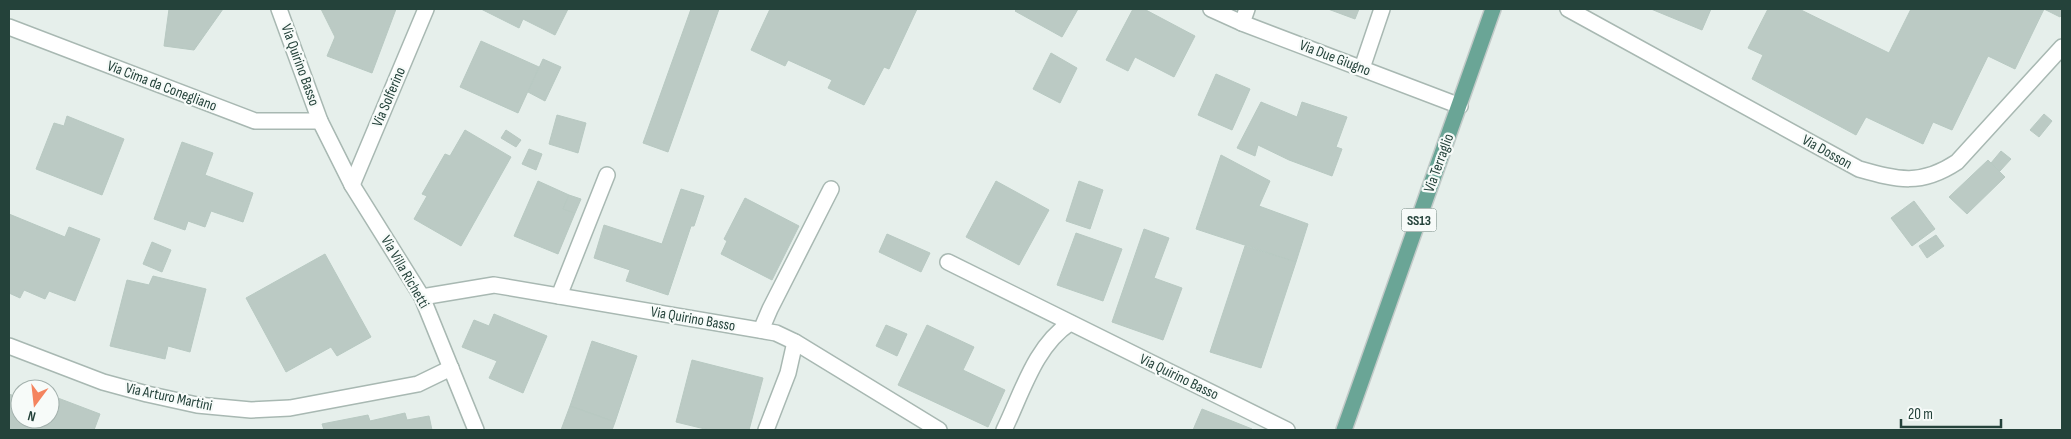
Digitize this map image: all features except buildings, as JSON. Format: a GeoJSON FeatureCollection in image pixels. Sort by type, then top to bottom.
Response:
{"type":"FeatureCollection","features":[{"type":"Feature","properties":{"kind":"main road","name":"Via Terraglio"},"geometry":{"type":"LineString","coordinates":[[1344,430],[1493,9]]}},
{"type":"Feature","properties":{"kind":"street","name":"Via Quirino Basso"},"geometry":{"type":"LineString","coordinates":[[279,9],[320,121]]}},
{"type":"Feature","properties":{"kind":"street","name":"Via Solferino"},"geometry":{"type":"LineString","coordinates":[[352,185],[426,9]]}},
{"type":"Feature","properties":{"kind":"street","name":"Via Due Giugno"},"geometry":{"type":"LineString","coordinates":[[1211,9],[1244,16],[1362,68],[1460,106]]}},
{"type":"Feature","properties":{"kind":"street"},"geometry":{"type":"LineString","coordinates":[[1362,68],[1382,9]]}},
{"type":"Feature","properties":{"kind":"street","name":"Via Dosson"},"geometry":{"type":"LineString","coordinates":[[1568,9],[1858,169],[1897,178],[1912,179],[1939,174],[1957,162],[2062,47]]}},
{"type":"Feature","properties":{"kind":"street","name":"Via Cima da Conegliano"},"geometry":{"type":"LineString","coordinates":[[9,27],[255,121],[320,121]]}},
{"type":"Feature","properties":{"kind":"street","name":"Via Villa Richetti"},"geometry":{"type":"LineString","coordinates":[[320,121],[352,185],[422,296],[476,430]]}},
{"type":"Feature","properties":{"kind":"street"},"geometry":{"type":"LineString","coordinates":[[559,296],[607,175]]}},
{"type":"Feature","properties":{"kind":"street"},"geometry":{"type":"LineString","coordinates":[[761,330],[831,189]]}},
{"type":"Feature","properties":{"kind":"street","name":"Via Quirino Basso"},"geometry":{"type":"LineString","coordinates":[[948,262],[1287,430]]}},
{"type":"Feature","properties":{"kind":"street","name":"Via Quirino Basso"},"geometry":{"type":"LineString","coordinates":[[422,296],[494,285],[776,333],[795,342],[939,430]]}},
{"type":"Feature","properties":{"kind":"street"},"geometry":{"type":"LineString","coordinates":[[1004,430],[1045,345],[1056,332],[1070,323]]}},
{"type":"Feature","properties":{"kind":"street"},"geometry":{"type":"LineString","coordinates":[[766,430],[788,373],[795,342]]}},
{"type":"Feature","properties":{"kind":"street","name":"Via Arturo Martini"},"geometry":{"type":"LineString","coordinates":[[9,346],[103,382],[147,394],[197,405],[251,410],[290,408],[418,384],[451,368]]}}]}
